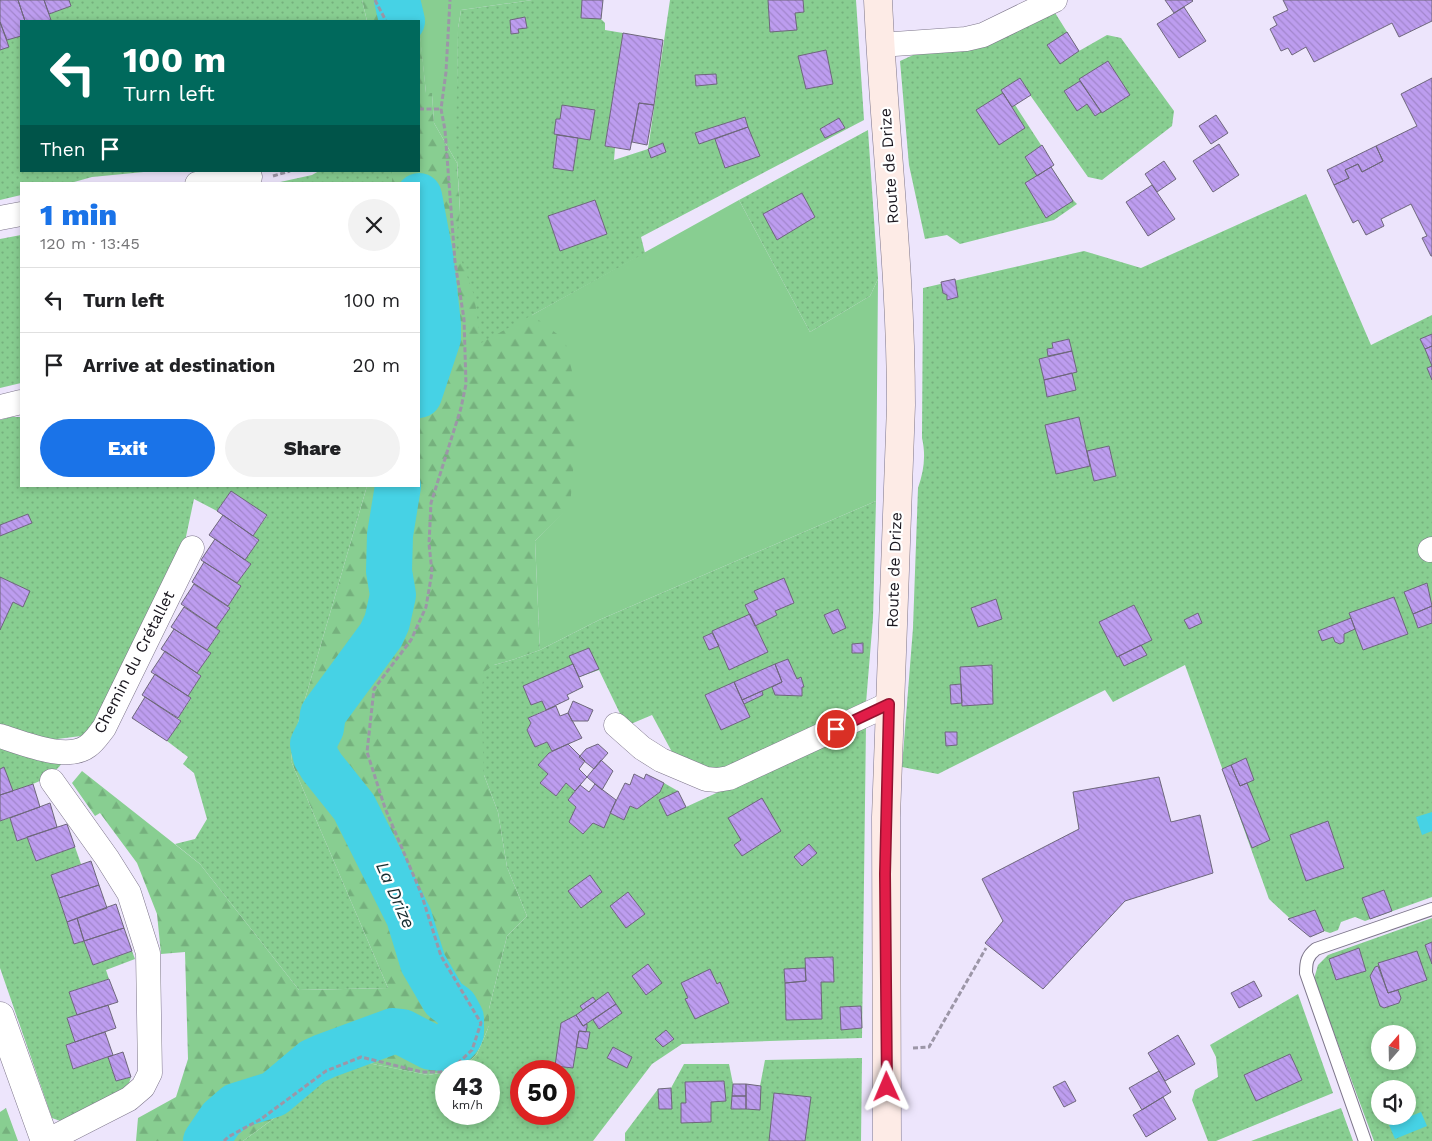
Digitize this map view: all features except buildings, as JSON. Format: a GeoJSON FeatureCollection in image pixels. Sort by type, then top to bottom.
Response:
{"type":"FeatureCollection","features":[{"type":"Feature","properties":{"kind":"main road","name":"Route de Drize"},"geometry":{"type":"LineString","coordinates":[[878,0],[897,262],[901,362],[889,704],[885,896],[887,1141]]}},
{"type":"Feature","properties":{"kind":"street"},"geometry":{"type":"LineString","coordinates":[[880,45],[966,39],[983,35],[1055,0]]}},
{"type":"Feature","properties":{"kind":"street"},"geometry":{"type":"LineString","coordinates":[[212,182],[250,177]]}},
{"type":"Feature","properties":{"kind":"street"},"geometry":{"type":"LineString","coordinates":[[0,218],[20,214]]}},
{"type":"Feature","properties":{"kind":"street"},"geometry":{"type":"LineString","coordinates":[[0,407],[20,402]]}},
{"type":"Feature","properties":{"kind":"street","name":"Chemin du Crétallet"},"geometry":{"type":"LineString","coordinates":[[0,736],[61,752],[77,752],[95,740],[104,728],[192,548]]}},
{"type":"Feature","properties":{"kind":"street"},"geometry":{"type":"LineString","coordinates":[[616,725],[642,748],[661,760],[706,779],[717,780],[729,778],[889,704]]}},
{"type":"Feature","properties":{"kind":"street"},"geometry":{"type":"LineString","coordinates":[[0,1016],[46,1141],[129,1099],[143,1086],[150,1073],[148,954],[129,893],[107,858],[52,781]]}},
{"type":"Feature","properties":{"kind":"lane"},"geometry":{"type":"LineString","coordinates":[[1365,1141],[1306,973],[1306,963],[1309,955],[1316,949],[1432,909]]}},
{"type":"Feature","properties":{"kind":"path"},"geometry":{"type":"LineString","coordinates":[[375,0],[385,20]]}},
{"type":"Feature","properties":{"kind":"path"},"geometry":{"type":"LineString","coordinates":[[224,1141],[261,1119],[326,1072],[361,1057],[422,1072],[441,1072],[455,1066],[472,1050],[481,1023],[442,956],[421,893],[385,808],[367,752],[374,689],[410,640],[426,608],[432,572],[429,544],[431,503],[461,408],[466,384],[464,319],[455,262],[445,130],[441,109],[446,72],[450,0]]}},
{"type":"Feature","properties":{"kind":"path"},"geometry":{"type":"LineString","coordinates":[[420,109],[441,109]]}},
{"type":"Feature","properties":{"kind":"path"},"geometry":{"type":"LineString","coordinates":[[905,1049],[930,1047],[986,948]]}},
{"type":"Feature","properties":{"kind":"green space"},"geometry":{"type":"Polygon","coordinates":[[[0,0],[362,0],[367,20],[20,20],[20,172],[144,172],[92,177],[74,182],[20,182],[20,195],[0,200],[0,0]]]}},
{"type":"Feature","properties":{"kind":"green space"},"geometry":{"type":"Polygon","coordinates":[[[362,0],[416,0],[419,20],[367,20],[362,0]]]}},
{"type":"Feature","properties":{"kind":"green space"},"geometry":{"type":"Polygon","coordinates":[[[416,0],[532,0],[461,10],[458,29],[457,163],[434,123],[432,94],[426,93],[420,20],[418,20],[416,0]]]}},
{"type":"Feature","properties":{"kind":"green space"},"geometry":{"type":"Polygon","coordinates":[[[532,0],[603,0],[601,19],[605,23],[605,30],[623,33],[605,146],[615,148],[614,160],[648,149],[670,0],[856,0],[864,120],[641,237],[645,253],[481,343],[474,295],[455,243],[460,212],[456,143],[458,29],[461,10],[532,0]]]}},
{"type":"Feature","properties":{"kind":"green space"},"geometry":{"type":"Polygon","coordinates":[[[1052,8],[1079,51],[1107,35],[1121,38],[1174,111],[1172,126],[1102,180],[1088,177],[1030,95],[1015,105],[1054,165],[1051,167],[1077,204],[1054,220],[960,244],[947,235],[925,239],[909,165],[900,61],[922,51],[1052,8]]]}},
{"type":"Feature","properties":{"kind":"green space"},"geometry":{"type":"Polygon","coordinates":[[[420,32],[426,93],[432,93],[434,123],[457,163],[460,212],[532,315],[565,340],[579,403],[570,506],[535,541],[540,650],[494,665],[484,775],[498,812],[507,867],[527,916],[507,936],[489,1009],[489,1026],[477,1054],[471,1060],[435,1060],[435,1074],[428,1075],[363,1062],[313,1087],[243,1141],[136,1141],[138,1118],[176,1097],[188,1059],[185,952],[161,954],[157,914],[137,863],[100,813],[95,816],[72,783],[82,771],[200,864],[299,990],[388,988],[291,761],[294,737],[367,487],[420,487],[420,182],[392,182],[392,172],[420,172],[420,32]]]}},
{"type":"Feature","properties":{"kind":"green space"},"geometry":{"type":"Polygon","coordinates":[[[868,130],[878,279],[870,296],[810,332],[739,200],[868,130]]]}},
{"type":"Feature","properties":{"kind":"green space"},"geometry":{"type":"Polygon","coordinates":[[[317,172],[392,172],[392,182],[280,182],[312,175],[317,172]]]}},
{"type":"Feature","properties":{"kind":"green space"},"geometry":{"type":"Polygon","coordinates":[[[1306,194],[1371,345],[1432,315],[1432,897],[1365,921],[1355,917],[1341,922],[1338,930],[1330,933],[1324,931],[1310,937],[1269,899],[1185,665],[1113,702],[1105,690],[938,774],[902,767],[913,628],[918,488],[924,457],[922,438],[923,288],[1084,251],[1141,268],[1306,194]]]}},
{"type":"Feature","properties":{"kind":"green space"},"geometry":{"type":"Polygon","coordinates":[[[739,200],[810,332],[870,296],[878,279],[876,501],[599,620],[540,650],[535,541],[570,505],[532,315],[739,200]]]}},
{"type":"Feature","properties":{"kind":"green space"},"geometry":{"type":"Polygon","coordinates":[[[20,235],[20,383],[0,388],[0,239],[20,235]]]}},
{"type":"Feature","properties":{"kind":"green space"},"geometry":{"type":"Polygon","coordinates":[[[20,417],[20,487],[367,487],[294,737],[291,761],[388,988],[299,990],[200,864],[175,844],[195,839],[207,819],[194,773],[183,764],[188,757],[167,741],[181,721],[178,718],[191,699],[188,696],[201,676],[197,673],[211,653],[207,650],[220,631],[216,628],[230,608],[228,606],[241,586],[237,583],[251,564],[245,560],[259,540],[253,536],[267,516],[231,491],[217,511],[194,499],[184,546],[89,735],[49,740],[0,727],[0,420],[20,417]]]}},
{"type":"Feature","properties":{"kind":"green space"},"geometry":{"type":"Polygon","coordinates":[[[876,501],[873,618],[866,703],[718,771],[672,752],[652,715],[626,726],[599,670],[579,677],[583,687],[567,695],[569,699],[528,718],[531,723],[527,730],[535,747],[547,742],[552,751],[538,765],[548,774],[540,783],[556,796],[566,783],[575,791],[568,800],[576,807],[569,822],[583,834],[593,823],[610,813],[624,819],[630,806],[637,809],[660,792],[664,783],[678,791],[686,807],[866,724],[862,1038],[682,1044],[652,1064],[593,1141],[243,1141],[331,1075],[363,1062],[428,1075],[435,1074],[435,1125],[500,1125],[500,1060],[471,1060],[477,1054],[489,1026],[489,1009],[507,936],[527,916],[507,867],[498,812],[484,775],[481,697],[484,672],[494,665],[540,650],[599,620],[876,501]]]}},
{"type":"Feature","properties":{"kind":"green space"},"geometry":{"type":"Polygon","coordinates":[[[0,745],[62,763],[42,780],[0,795],[0,745]]]}},
{"type":"Feature","properties":{"kind":"green space"},"geometry":{"type":"Polygon","coordinates":[[[10,818],[17,841],[27,837],[36,861],[75,847],[81,864],[52,875],[74,944],[84,941],[93,965],[132,951],[135,959],[106,970],[109,979],[69,992],[77,1015],[67,1018],[75,1042],[66,1045],[73,1069],[108,1057],[116,1081],[131,1077],[128,1086],[63,1122],[52,1118],[0,968],[0,821],[10,818]]]}},
{"type":"Feature","properties":{"kind":"green space"},"geometry":{"type":"Polygon","coordinates":[[[1432,918],[1432,1141],[1374,1141],[1314,979],[1318,965],[1328,955],[1432,918]]]}},
{"type":"Feature","properties":{"kind":"green space"},"geometry":{"type":"Polygon","coordinates":[[[1298,994],[1333,1093],[1216,1141],[1208,1141],[1192,1100],[1195,1090],[1218,1077],[1216,1057],[1210,1045],[1298,994]]]}},
{"type":"Feature","properties":{"kind":"green space"},"geometry":{"type":"Polygon","coordinates":[[[862,1058],[861,1141],[625,1141],[625,1133],[658,1089],[671,1088],[684,1064],[729,1064],[733,1084],[760,1086],[765,1060],[862,1058]]]}},
{"type":"Feature","properties":{"kind":"green space"},"geometry":{"type":"Polygon","coordinates":[[[6,1108],[18,1141],[0,1141],[0,1112],[6,1108]]]}},
{"type":"Feature","properties":{"kind":"green space"},"geometry":{"type":"Polygon","coordinates":[[[1341,1108],[1353,1141],[1251,1141],[1341,1108]]]}},
{"type":"Feature","properties":{"kind":"water"},"geometry":{"type":"Polygon","coordinates":[[[1432,812],[1432,831],[1422,835],[1416,817],[1432,812]]]}},
{"type":"Feature","properties":{"kind":"water"},"geometry":{"type":"Polygon","coordinates":[[[1421,1112],[1427,1126],[1395,1139],[1389,1125],[1416,1125],[1416,1114],[1421,1112]]]}},
{"type":"Feature","properties":{"kind":"waterway","name":"La Drize"},"geometry":{"type":"LineString","coordinates":[[397,0],[402,20]]}},
{"type":"Feature","properties":{"kind":"waterway","name":"La Drize"},"geometry":{"type":"LineString","coordinates":[[420,201],[431,260],[438,325],[438,338],[420,392]]}},
{"type":"Feature","properties":{"kind":"waterway","name":"La Drize"},"geometry":{"type":"LineString","coordinates":[[206,1141],[221,1119],[236,1106],[274,1094],[312,1062],[325,1056],[393,1031],[402,1032],[431,1047],[440,1048],[456,1041],[461,1033],[461,1018],[455,1007],[444,999],[423,963],[409,917],[354,807],[322,767],[316,757],[313,744],[321,728],[323,714],[381,635],[387,622],[393,595],[389,571],[390,535],[398,487]]}},
{"type":"Feature","properties":{"kind":"route"},"geometry":{"type":"LineString","coordinates":[[836,729],[889,704],[885,874],[887,1087]]}}]}
